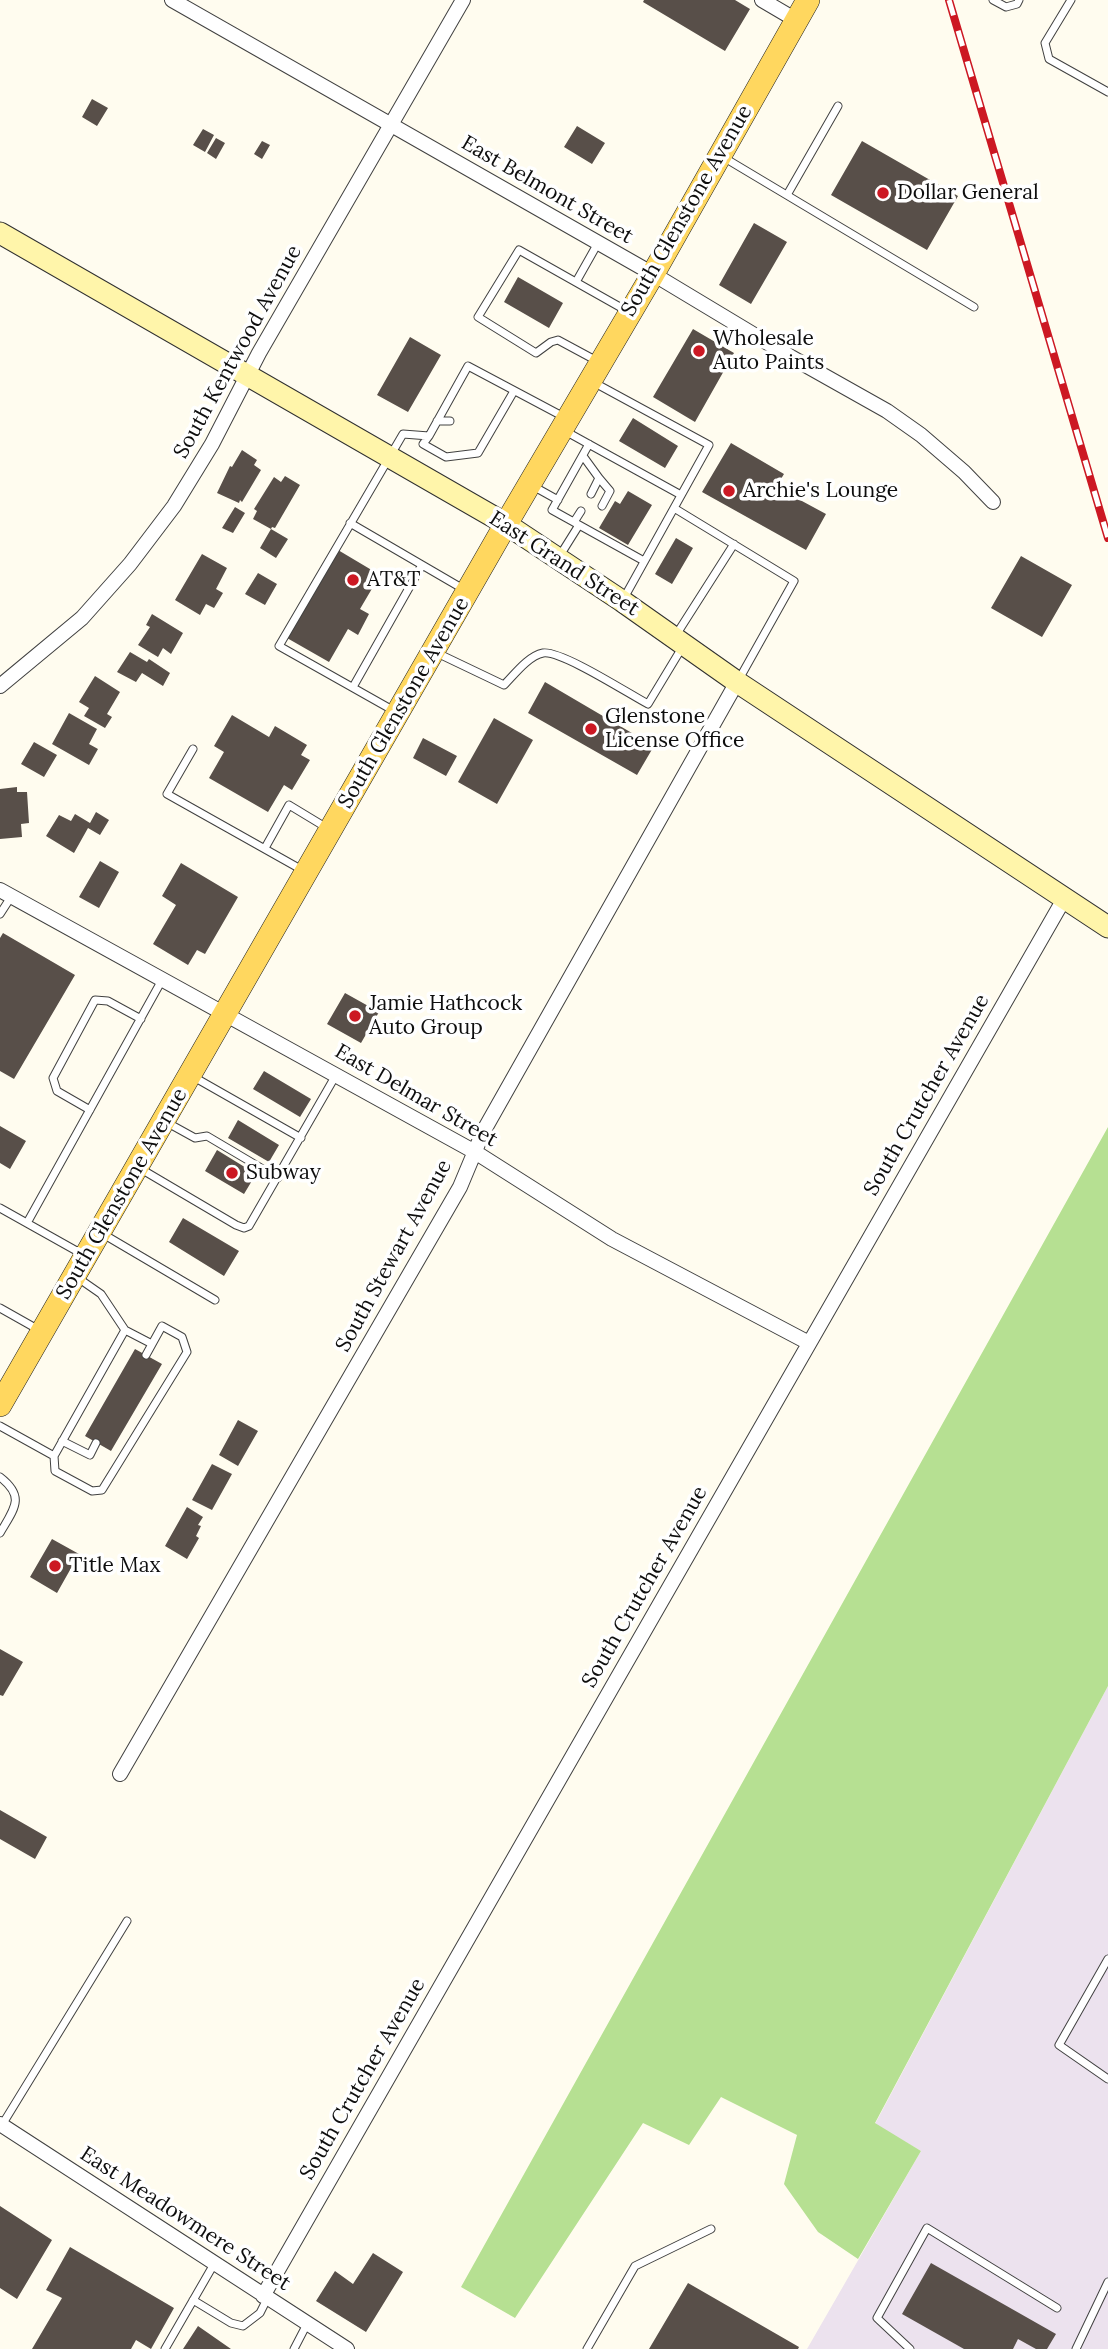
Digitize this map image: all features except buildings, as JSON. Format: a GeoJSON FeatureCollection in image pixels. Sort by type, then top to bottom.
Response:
{"type":"FeatureCollection","features":[{"type":"Feature","properties":{"kind":"main road","name":"South Glenstone Avenue"},"geometry":{"type":"LineString","coordinates":[[0,1405],[506,524],[653,274],[802,10]]}},
{"type":"Feature","properties":{"kind":"main road","name":"East Grand Street"},"geometry":{"type":"LineString","coordinates":[[0,233],[506,524],[737,682],[1108,928]]}},
{"type":"Feature","properties":{"kind":"street","name":"East Belmont Street"},"geometry":{"type":"LineString","coordinates":[[172,0],[653,274],[887,411],[921,435],[964,472],[993,502]]}},
{"type":"Feature","properties":{"kind":"street","name":"South Kentwood Avenue"},"geometry":{"type":"LineString","coordinates":[[0,687],[82,618],[145,545],[200,465],[247,375],[463,0]]}},
{"type":"Feature","properties":{"kind":"street"},"geometry":{"type":"LineString","coordinates":[[762,0],[802,10]]}},
{"type":"Feature","properties":{"kind":"street","name":"South Stewart Avenue"},"geometry":{"type":"LineString","coordinates":[[120,1774],[460,1187],[490,1120],[737,682]]}},
{"type":"Feature","properties":{"kind":"street","name":"East Delmar Street"},"geometry":{"type":"LineString","coordinates":[[6,893],[475,1152],[612,1239],[809,1343]]}},
{"type":"Feature","properties":{"kind":"street","name":"South Crutcher Avenue"},"geometry":{"type":"LineString","coordinates":[[265,2297],[1064,899]]}},
{"type":"Feature","properties":{"kind":"street","name":"East Meadowmere Street"},"geometry":{"type":"LineString","coordinates":[[1,2124],[347,2349]]}},
{"type":"Feature","properties":{"kind":"lane"},"geometry":{"type":"LineString","coordinates":[[993,0],[1006,7],[1017,4],[1020,0]]}},
{"type":"Feature","properties":{"kind":"lane"},"geometry":{"type":"LineString","coordinates":[[1071,0],[1045,43],[1049,59],[1108,92]]}},
{"type":"Feature","properties":{"kind":"lane"},"geometry":{"type":"LineString","coordinates":[[786,195],[838,106]]}},
{"type":"Feature","properties":{"kind":"lane"},"geometry":{"type":"LineString","coordinates":[[720,155],[974,307]]}},
{"type":"Feature","properties":{"kind":"lane"},"geometry":{"type":"LineString","coordinates":[[576,282],[598,243]]}},
{"type":"Feature","properties":{"kind":"lane"},"geometry":{"type":"LineString","coordinates":[[622,601],[709,444],[595,372],[558,340],[536,353],[478,317],[519,250],[630,312]]}},
{"type":"Feature","properties":{"kind":"lane"},"geometry":{"type":"LineString","coordinates":[[514,391],[492,423],[478,453],[446,457],[424,444],[468,366],[514,391],[565,424],[589,444],[681,495]]}},
{"type":"Feature","properties":{"kind":"lane"},"geometry":{"type":"LineString","coordinates":[[437,421],[450,421]]}},
{"type":"Feature","properties":{"kind":"lane"},"geometry":{"type":"LineString","coordinates":[[398,713],[279,646],[403,434],[429,436]]}},
{"type":"Feature","properties":{"kind":"lane"},"geometry":{"type":"LineString","coordinates":[[589,444],[552,510],[577,524],[589,526],[645,561]]}},
{"type":"Feature","properties":{"kind":"lane"},"geometry":{"type":"LineString","coordinates":[[583,456],[610,491],[602,506]]}},
{"type":"Feature","properties":{"kind":"lane"},"geometry":{"type":"LineString","coordinates":[[591,494],[599,478]]}},
{"type":"Feature","properties":{"kind":"lane"},"geometry":{"type":"LineString","coordinates":[[530,485],[558,500]]}},
{"type":"Feature","properties":{"kind":"lane"},"geometry":{"type":"LineString","coordinates":[[674,508],[794,581],[737,682]]}},
{"type":"Feature","properties":{"kind":"lane"},"geometry":{"type":"LineString","coordinates":[[558,559],[581,511]]}},
{"type":"Feature","properties":{"kind":"lane"},"geometry":{"type":"LineString","coordinates":[[350,523],[468,592]]}},
{"type":"Feature","properties":{"kind":"lane"},"geometry":{"type":"LineString","coordinates":[[434,651],[504,685],[528,661],[543,653],[560,656],[648,704],[679,641],[734,544]]}},
{"type":"Feature","properties":{"kind":"lane"},"geometry":{"type":"LineString","coordinates":[[353,687],[422,565]]}},
{"type":"Feature","properties":{"kind":"lane"},"geometry":{"type":"LineString","coordinates":[[193,749],[167,794],[307,872]]}},
{"type":"Feature","properties":{"kind":"lane"},"geometry":{"type":"LineString","coordinates":[[265,848],[289,805],[331,830]]}},
{"type":"Feature","properties":{"kind":"lane"},"geometry":{"type":"LineString","coordinates":[[0,914],[6,893]]}},
{"type":"Feature","properties":{"kind":"lane"},"geometry":{"type":"LineString","coordinates":[[27,1223],[162,980]]}},
{"type":"Feature","properties":{"kind":"lane"},"geometry":{"type":"LineString","coordinates":[[90,1110],[57,1091],[53,1078],[95,1000],[108,1001],[141,1019]]}},
{"type":"Feature","properties":{"kind":"lane"},"geometry":{"type":"LineString","coordinates":[[190,1075],[300,1138]]}},
{"type":"Feature","properties":{"kind":"lane"},"geometry":{"type":"LineString","coordinates":[[137,1167],[244,1228],[249,1226],[336,1075]]}},
{"type":"Feature","properties":{"kind":"lane"},"geometry":{"type":"LineString","coordinates":[[164,1120],[195,1138],[207,1136],[278,1178]]}},
{"type":"Feature","properties":{"kind":"lane"},"geometry":{"type":"LineString","coordinates":[[0,1208],[27,1223],[80,1266],[125,1330],[152,1344]]}},
{"type":"Feature","properties":{"kind":"lane"},"geometry":{"type":"LineString","coordinates":[[100,1232],[215,1300]]}},
{"type":"Feature","properties":{"kind":"lane"},"geometry":{"type":"LineString","coordinates":[[0,1308],[42,1332]]}},
{"type":"Feature","properties":{"kind":"lane"},"geometry":{"type":"LineString","coordinates":[[125,1330],[54,1456],[55,1471],[92,1491],[102,1490],[187,1352],[182,1337],[162,1326],[146,1355]]}},
{"type":"Feature","properties":{"kind":"lane"},"geometry":{"type":"LineString","coordinates":[[0,1426],[54,1456]]}},
{"type":"Feature","properties":{"kind":"lane"},"geometry":{"type":"LineString","coordinates":[[62,1441],[90,1455],[96,1443]]}},
{"type":"Feature","properties":{"kind":"lane"},"geometry":{"type":"LineString","coordinates":[[0,1477],[11,1486],[16,1495],[15,1507],[0,1533]]}},
{"type":"Feature","properties":{"kind":"lane"},"geometry":{"type":"LineString","coordinates":[[1,2124],[127,1921]]}},
{"type":"Feature","properties":{"kind":"lane"},"geometry":{"type":"LineString","coordinates":[[1108,1959],[1059,2045],[1108,2079]]}},
{"type":"Feature","properties":{"kind":"lane"},"geometry":{"type":"LineString","coordinates":[[910,2349],[877,2318],[927,2228],[1057,2308]]}},
{"type":"Feature","properties":{"kind":"lane"},"geometry":{"type":"LineString","coordinates":[[587,2349],[635,2266],[711,2229]]}},
{"type":"Feature","properties":{"kind":"lane"},"geometry":{"type":"LineString","coordinates":[[165,2349],[214,2264]]}},
{"type":"Feature","properties":{"kind":"lane"},"geometry":{"type":"LineString","coordinates":[[1076,2349],[1108,2282]]}},
{"type":"Feature","properties":{"kind":"lane"},"geometry":{"type":"LineString","coordinates":[[193,2300],[231,2323],[243,2326],[260,2313],[265,2297]]}},
{"type":"Feature","properties":{"kind":"lane"},"geometry":{"type":"LineString","coordinates":[[294,2349],[307,2324]]}},
{"type":"Feature","properties":{"kind":"shaded area"},"geometry":{"type":"Polygon","coordinates":[[[1108,1686],[1108,2349],[807,2349],[921,2151],[875,2124],[1108,1686]]]}},
{"type":"Feature","properties":{"kind":"green space"},"geometry":{"type":"Polygon","coordinates":[[[1108,1127],[1108,1686],[875,2123],[921,2151],[858,2259],[818,2232],[784,2184],[797,2135],[721,2097],[689,2145],[643,2123],[515,2318],[461,2287],[1108,1127]]]}},
{"type":"Feature","properties":{"kind":"railway"},"geometry":{"type":"LineString","coordinates":[[949,0],[1108,538]]}},
{"type":"Feature","properties":{"kind":"place","name":"Dollar General"},"geometry":{"type":"Point","coordinates":[883,193]}},
{"type":"Feature","properties":{"kind":"place","name":"Wholesale Auto Paints"},"geometry":{"type":"Point","coordinates":[699,351]}},
{"type":"Feature","properties":{"kind":"place","name":"Archie's Lounge"},"geometry":{"type":"Point","coordinates":[729,491]}},
{"type":"Feature","properties":{"kind":"place","name":"AT&T"},"geometry":{"type":"Point","coordinates":[353,580]}},
{"type":"Feature","properties":{"kind":"place","name":"Glenstone License Office"},"geometry":{"type":"Point","coordinates":[591,729]}},
{"type":"Feature","properties":{"kind":"place","name":"Jamie Hathcock Auto Group"},"geometry":{"type":"Point","coordinates":[355,1016]}},
{"type":"Feature","properties":{"kind":"place","name":"Subway"},"geometry":{"type":"Point","coordinates":[232,1173]}},
{"type":"Feature","properties":{"kind":"place","name":"Title Max"},"geometry":{"type":"Point","coordinates":[55,1566]}}]}
